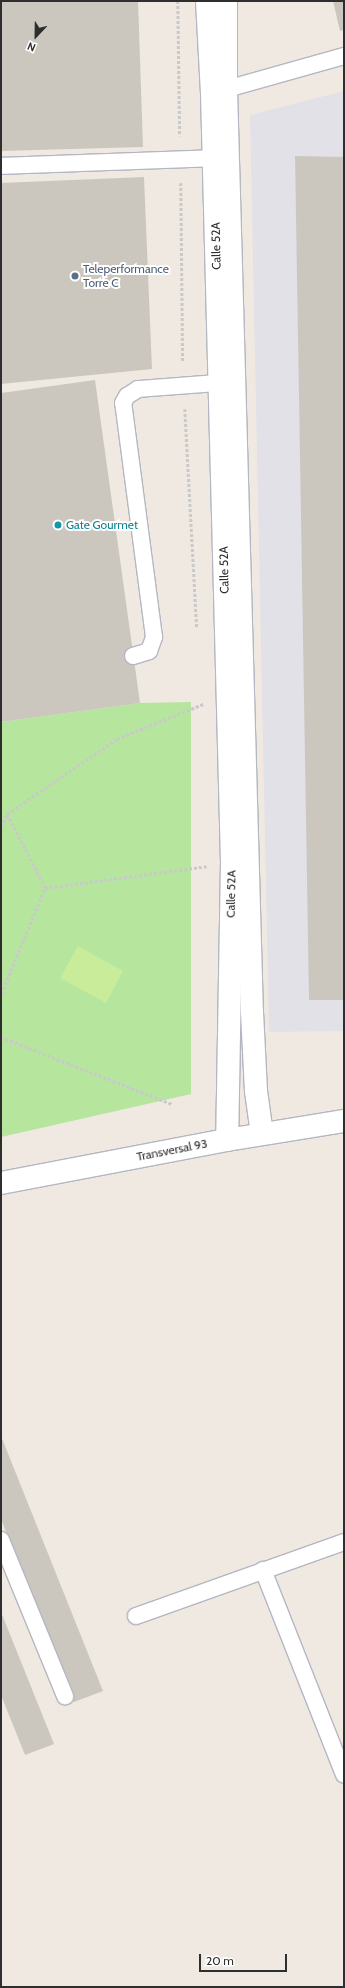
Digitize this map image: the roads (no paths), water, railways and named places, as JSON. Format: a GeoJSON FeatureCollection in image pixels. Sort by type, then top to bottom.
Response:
{"type":"FeatureCollection","features":[{"type":"Feature","properties":{"kind":"street","name":"Calle 52A"},"geometry":{"type":"LineString","coordinates":[[207,1],[219,91],[227,381],[252,1012],[256,1092],[262,1134]]}},
{"type":"Feature","properties":{"kind":"street","name":"Calle 52A"},"geometry":{"type":"LineString","coordinates":[[219,91],[226,1]]}},
{"type":"Feature","properties":{"kind":"street","name":"Calle 52A"},"geometry":{"type":"LineString","coordinates":[[227,381],[227,700],[232,862],[227,1140]]}},
{"type":"Feature","properties":{"kind":"street","name":"Transversal 93"},"geometry":{"type":"LineString","coordinates":[[1,1183],[227,1140],[344,1121]]}},
{"type":"Feature","properties":{"kind":"lane"},"geometry":{"type":"LineString","coordinates":[[219,91],[344,56]]}},
{"type":"Feature","properties":{"kind":"lane"},"geometry":{"type":"LineString","coordinates":[[1,166],[222,158]]}},
{"type":"Feature","properties":{"kind":"lane"},"geometry":{"type":"LineString","coordinates":[[133,656],[149,651],[154,637],[123,403],[127,396],[138,389],[227,381]]}},
{"type":"Feature","properties":{"kind":"lane"},"geometry":{"type":"LineString","coordinates":[[1,1540],[65,1696]]}},
{"type":"Feature","properties":{"kind":"lane"},"geometry":{"type":"LineString","coordinates":[[136,1616],[344,1542]]}},
{"type":"Feature","properties":{"kind":"lane"},"geometry":{"type":"LineString","coordinates":[[263,1570],[344,1775]]}},
{"type":"Feature","properties":{"kind":"place","name":"Teleperformance Torre C"},"geometry":{"type":"Point","coordinates":[75,276]}},
{"type":"Feature","properties":{"kind":"place","name":"Gate Gourmet"},"geometry":{"type":"Point","coordinates":[58,525]}}]}
